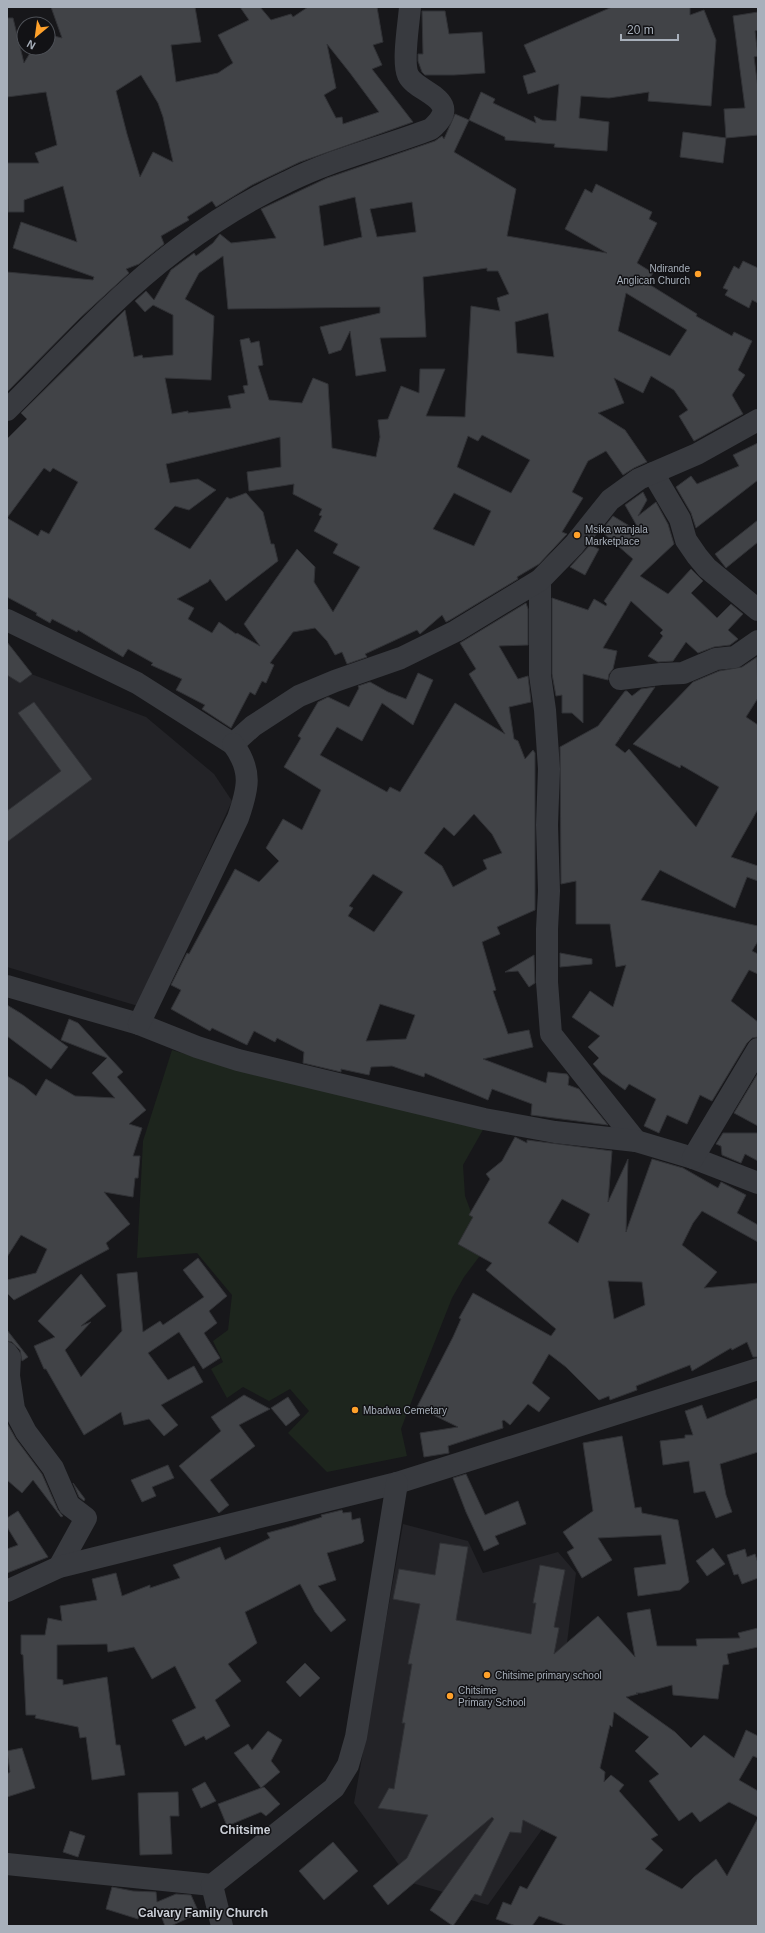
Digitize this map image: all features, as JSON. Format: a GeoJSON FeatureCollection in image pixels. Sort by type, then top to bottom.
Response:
{"type":"FeatureCollection","features":[{"type":"Feature","properties":{"kind":"street"},"geometry":{"type":"LineString","coordinates":[[7,410],[130,289],[176,250],[233,211],[287,182],[329,164],[432,129],[441,121],[443,110],[439,99],[412,80],[408,74],[406,55],[410,7]]}},
{"type":"Feature","properties":{"kind":"street"},"geometry":{"type":"LineString","coordinates":[[233,744],[253,726],[299,696],[335,681],[401,658],[456,631],[540,580],[574,545],[610,500],[639,479],[697,454],[758,420]]}},
{"type":"Feature","properties":{"kind":"street"},"geometry":{"type":"LineString","coordinates":[[653,473],[680,519],[686,540],[697,556],[707,568],[758,610]]}},
{"type":"Feature","properties":{"kind":"street"},"geometry":{"type":"LineString","coordinates":[[540,580],[540,675],[545,710],[549,769],[547,825],[550,891],[547,929],[547,982],[552,1034],[636,1141]]}},
{"type":"Feature","properties":{"kind":"street"},"geometry":{"type":"LineString","coordinates":[[7,620],[137,683],[233,744],[242,756],[247,771],[246,793],[238,818],[139,1024]]}},
{"type":"Feature","properties":{"kind":"street"},"geometry":{"type":"LineString","coordinates":[[620,679],[683,673],[716,659],[735,657],[758,641]]}},
{"type":"Feature","properties":{"kind":"street"},"geometry":{"type":"LineString","coordinates":[[7,986],[139,1024],[197,1047],[238,1060],[484,1119],[555,1132],[636,1141],[693,1158],[758,1183]]}},
{"type":"Feature","properties":{"kind":"street"},"geometry":{"type":"LineString","coordinates":[[693,1158],[758,1049]]}},
{"type":"Feature","properties":{"kind":"street"},"geometry":{"type":"LineString","coordinates":[[7,1353],[10,1357],[9,1376],[14,1409],[26,1432],[53,1468],[68,1505],[86,1518],[59,1567]]}},
{"type":"Feature","properties":{"kind":"street"},"geometry":{"type":"LineString","coordinates":[[7,1591],[59,1567],[397,1483],[758,1369]]}},
{"type":"Feature","properties":{"kind":"street"},"geometry":{"type":"LineString","coordinates":[[7,1864],[212,1885],[334,1788],[348,1765],[356,1737],[397,1483]]}},
{"type":"Feature","properties":{"kind":"street"},"geometry":{"type":"LineString","coordinates":[[212,1885],[222,1926]]}},
{"type":"Feature","properties":{"kind":"shaded area"},"geometry":{"type":"Polygon","coordinates":[[[7,665],[146,717],[214,774],[232,801],[138,1006],[7,967],[7,665]]]}},
{"type":"Feature","properties":{"kind":"shaded area"},"geometry":{"type":"Polygon","coordinates":[[[172,1050],[228,1067],[484,1128],[463,1165],[465,1196],[485,1249],[464,1277],[452,1298],[401,1429],[407,1456],[327,1472],[288,1433],[309,1411],[290,1389],[269,1401],[243,1387],[227,1398],[211,1369],[223,1362],[213,1341],[228,1330],[232,1295],[197,1253],[137,1258],[143,1141],[172,1050]]]}},
{"type":"Feature","properties":{"kind":"shaded area"},"geometry":{"type":"Polygon","coordinates":[[[403,1524],[468,1541],[483,1573],[558,1552],[576,1573],[543,1828],[488,1905],[412,1883],[354,1803],[403,1524]]]}},
{"type":"Feature","properties":{"kind":"building"},"geometry":{"type":"Polygon","coordinates":[[[51,7],[195,7],[201,42],[171,45],[176,82],[218,73],[233,63],[218,35],[249,20],[240,7],[260,7],[271,20],[291,14],[293,17],[308,7],[377,7],[383,42],[373,45],[382,65],[372,69],[413,122],[300,162],[252,185],[216,207],[212,201],[187,217],[189,220],[161,236],[164,244],[139,264],[126,269],[129,273],[80,318],[7,392],[7,272],[93,280],[94,277],[13,248],[21,222],[77,242],[63,186],[24,200],[24,212],[8,212],[7,163],[39,163],[35,153],[57,145],[46,92],[7,97],[7,18],[13,18],[16,30],[16,56],[22,56],[24,63],[28,56],[56,56],[56,36],[62,38],[56,21],[56,16],[54,16],[51,7]],[[327,44],[336,88],[324,95],[336,118],[342,117],[343,124],[379,112],[327,44]],[[141,75],[116,91],[140,177],[153,152],[173,162],[163,117],[158,103],[141,75]]]}},
{"type":"Feature","properties":{"kind":"building"},"geometry":{"type":"Polygon","coordinates":[[[612,7],[690,7],[690,15],[704,10],[716,40],[711,106],[648,101],[649,92],[609,98],[581,96],[579,118],[609,122],[607,151],[554,147],[555,144],[505,140],[505,137],[469,120],[481,92],[495,99],[493,103],[536,123],[534,116],[542,120],[556,121],[559,84],[528,94],[523,76],[536,72],[524,45],[612,7]]]}},
{"type":"Feature","properties":{"kind":"building"},"geometry":{"type":"Polygon","coordinates":[[[422,11],[445,11],[449,34],[482,32],[485,73],[425,75],[422,72],[418,61],[418,54],[423,54],[422,11]]]}},
{"type":"Feature","properties":{"kind":"building"},"geometry":{"type":"Polygon","coordinates":[[[758,12],[758,30],[755,31],[758,56],[754,57],[758,88],[758,135],[726,138],[724,109],[745,108],[733,16],[758,12]]]}},
{"type":"Feature","properties":{"kind":"building"},"geometry":{"type":"Polygon","coordinates":[[[455,114],[469,120],[454,152],[516,189],[507,236],[607,253],[565,229],[585,189],[592,193],[596,184],[652,212],[649,219],[657,223],[637,263],[653,273],[647,283],[697,314],[696,316],[732,336],[734,332],[752,341],[738,370],[745,375],[732,395],[743,414],[694,441],[679,416],[688,410],[674,390],[651,376],[643,393],[614,378],[624,403],[598,413],[625,430],[647,462],[623,475],[606,451],[588,461],[572,492],[583,498],[562,532],[567,534],[539,564],[517,577],[518,579],[450,620],[446,622],[442,615],[420,634],[417,630],[365,654],[367,657],[347,664],[342,652],[335,655],[327,641],[315,628],[293,632],[270,663],[274,665],[266,683],[262,681],[255,695],[250,692],[231,728],[202,709],[205,705],[176,690],[182,679],[151,665],[153,663],[128,649],[123,657],[78,630],[77,632],[52,619],[50,623],[36,615],[37,613],[7,597],[7,518],[7,439],[27,419],[21,413],[125,310],[134,357],[142,355],[143,358],[173,355],[173,315],[153,305],[145,312],[135,301],[146,291],[154,300],[171,270],[194,253],[196,256],[213,243],[220,234],[231,243],[276,238],[261,209],[327,178],[435,141],[442,136],[444,139],[455,114]],[[355,197],[319,206],[324,246],[362,237],[355,197]],[[412,202],[370,209],[377,237],[416,232],[412,202]],[[223,256],[199,273],[185,299],[214,316],[211,380],[165,378],[172,414],[188,411],[188,413],[231,408],[228,396],[245,393],[243,386],[248,385],[240,340],[249,338],[251,343],[259,341],[263,365],[258,366],[269,400],[302,403],[313,378],[328,384],[332,448],[376,457],[380,437],[378,420],[388,419],[401,386],[419,393],[420,369],[445,369],[426,416],[465,417],[471,306],[500,311],[497,298],[509,294],[498,271],[487,271],[487,268],[423,277],[426,337],[380,338],[386,371],[356,376],[350,331],[341,350],[329,354],[320,327],[380,313],[380,307],[228,309],[223,256]],[[626,293],[618,331],[670,356],[687,330],[626,293]],[[548,313],[515,322],[517,353],[554,357],[548,313]],[[482,435],[478,441],[468,436],[457,467],[511,493],[530,460],[482,435]],[[280,437],[166,464],[170,483],[198,479],[216,490],[189,510],[175,506],[154,529],[190,549],[227,497],[230,499],[246,493],[263,512],[271,544],[274,544],[278,561],[226,601],[210,579],[208,582],[177,599],[194,608],[188,619],[212,633],[219,622],[236,634],[237,633],[260,646],[244,624],[297,549],[315,567],[314,582],[333,612],[360,567],[333,553],[338,544],[314,531],[322,516],[319,515],[322,509],[293,494],[294,484],[249,491],[247,472],[281,467],[280,437]],[[44,468],[7,518],[38,536],[41,530],[49,534],[78,482],[53,468],[50,472],[44,468]],[[454,493],[433,529],[474,546],[491,511],[454,493]]]}},
{"type":"Feature","properties":{"kind":"building"},"geometry":{"type":"Polygon","coordinates":[[[683,132],[726,138],[723,163],[680,157],[683,132]]]}},
{"type":"Feature","properties":{"kind":"building"},"geometry":{"type":"Polygon","coordinates":[[[743,261],[758,268],[758,303],[752,300],[749,308],[725,295],[728,290],[723,288],[734,266],[739,269],[743,261]]]}},
{"type":"Feature","properties":{"kind":"building"},"geometry":{"type":"Polygon","coordinates":[[[758,443],[758,480],[696,528],[691,513],[676,487],[691,476],[697,484],[739,466],[733,455],[758,443]]]}},
{"type":"Feature","properties":{"kind":"building"},"geometry":{"type":"Polygon","coordinates":[[[643,492],[647,500],[638,516],[656,502],[668,524],[674,544],[640,576],[668,594],[691,569],[703,581],[691,593],[717,618],[731,604],[743,614],[728,630],[738,639],[730,645],[714,647],[698,653],[686,642],[673,661],[658,662],[648,656],[663,636],[660,633],[663,630],[631,601],[603,648],[617,651],[613,669],[609,674],[608,680],[583,674],[583,723],[572,713],[562,713],[562,695],[556,696],[552,674],[552,598],[588,610],[594,599],[606,606],[607,604],[604,601],[633,559],[601,531],[613,516],[641,533],[625,505],[643,492]]]}},
{"type":"Feature","properties":{"kind":"building"},"geometry":{"type":"Polygon","coordinates":[[[758,520],[758,542],[726,568],[715,554],[758,520]]]}},
{"type":"Feature","properties":{"kind":"building"},"geometry":{"type":"Polygon","coordinates":[[[590,545],[599,549],[585,575],[570,567],[590,545]]]}},
{"type":"Feature","properties":{"kind":"building"},"geometry":{"type":"Polygon","coordinates":[[[526,603],[528,609],[528,645],[499,646],[518,679],[528,676],[531,702],[509,707],[514,739],[518,741],[525,759],[533,750],[535,753],[535,910],[497,927],[500,934],[482,942],[496,990],[493,991],[508,1034],[529,1030],[533,1047],[483,1059],[546,1083],[548,1072],[567,1074],[569,1077],[568,1085],[579,1089],[608,1125],[531,1115],[532,1104],[492,1089],[488,1100],[425,1073],[424,1077],[392,1066],[371,1067],[369,1075],[341,1069],[341,1072],[303,1063],[304,1052],[277,1038],[275,1042],[254,1031],[247,1045],[212,1028],[210,1031],[171,1009],[181,990],[171,985],[187,953],[189,954],[235,869],[259,882],[279,861],[266,848],[283,819],[302,830],[321,790],[284,767],[301,738],[298,736],[318,702],[328,697],[349,707],[359,688],[358,686],[370,682],[388,692],[406,699],[418,673],[433,680],[413,725],[382,703],[362,741],[337,727],[320,755],[387,792],[390,787],[400,792],[455,703],[505,734],[469,674],[476,669],[460,643],[526,603]],[[474,814],[454,836],[444,827],[424,853],[442,866],[453,887],[487,869],[483,860],[502,853],[492,834],[474,814]],[[373,874],[349,906],[353,908],[348,916],[374,932],[403,892],[373,874]],[[380,1004],[366,1041],[406,1039],[415,1015],[380,1004]]]}},
{"type":"Feature","properties":{"kind":"building"},"geometry":{"type":"Polygon","coordinates":[[[7,642],[32,674],[20,683],[7,675],[7,642]]]}},
{"type":"Feature","properties":{"kind":"building"},"geometry":{"type":"Polygon","coordinates":[[[757,657],[758,698],[746,717],[758,725],[758,809],[731,857],[758,866],[758,881],[747,877],[735,908],[660,870],[641,900],[758,926],[758,941],[752,951],[758,954],[758,974],[749,970],[731,1001],[758,1022],[758,1037],[752,1038],[747,1043],[712,1101],[700,1095],[687,1124],[667,1115],[659,1133],[644,1126],[656,1099],[629,1084],[625,1090],[602,1074],[593,1064],[599,1058],[588,1047],[600,1036],[572,1017],[590,991],[613,1007],[626,965],[616,967],[610,924],[576,924],[576,881],[561,884],[560,747],[598,726],[625,691],[632,696],[641,689],[655,687],[615,745],[625,753],[629,749],[696,827],[719,787],[681,765],[680,768],[633,744],[693,682],[719,671],[742,667],[757,657]]]}},
{"type":"Feature","properties":{"kind":"building"},"geometry":{"type":"Polygon","coordinates":[[[34,702],[92,779],[7,842],[7,811],[61,771],[18,713],[34,702]]]}},
{"type":"Feature","properties":{"kind":"building"},"geometry":{"type":"Polygon","coordinates":[[[560,953],[592,959],[592,964],[560,967],[560,953]]]}},
{"type":"Feature","properties":{"kind":"building"},"geometry":{"type":"Polygon","coordinates":[[[534,955],[535,983],[529,987],[518,971],[505,972],[534,955]]]}},
{"type":"Feature","properties":{"kind":"building"},"geometry":{"type":"Polygon","coordinates":[[[7,1005],[68,1047],[51,1069],[7,1036],[7,1005]]]}},
{"type":"Feature","properties":{"kind":"building"},"geometry":{"type":"Polygon","coordinates":[[[69,1019],[78,1023],[123,1072],[117,1077],[146,1110],[129,1124],[142,1128],[133,1156],[140,1156],[138,1178],[135,1178],[133,1197],[104,1192],[130,1224],[106,1243],[109,1249],[14,1300],[7,1293],[7,1280],[36,1273],[47,1249],[21,1235],[7,1257],[7,1076],[24,1086],[36,1096],[46,1079],[75,1096],[115,1098],[92,1073],[107,1058],[61,1040],[69,1019]]]}},
{"type":"Feature","properties":{"kind":"building"},"geometry":{"type":"Polygon","coordinates":[[[758,1073],[758,1126],[734,1113],[758,1073]]]}},
{"type":"Feature","properties":{"kind":"building"},"geometry":{"type":"Polygon","coordinates":[[[723,1133],[758,1133],[758,1161],[745,1154],[741,1163],[722,1155],[721,1146],[716,1144],[723,1133]]]}},
{"type":"Feature","properties":{"kind":"building"},"geometry":{"type":"Polygon","coordinates":[[[515,1137],[527,1143],[527,1140],[612,1151],[608,1202],[628,1159],[626,1232],[652,1159],[683,1168],[718,1188],[721,1182],[746,1195],[737,1213],[758,1225],[758,1242],[702,1211],[693,1223],[682,1245],[717,1272],[704,1288],[758,1283],[758,1357],[753,1357],[747,1342],[732,1350],[731,1348],[692,1371],[690,1365],[636,1386],[637,1390],[610,1400],[609,1396],[599,1400],[566,1367],[549,1354],[532,1383],[550,1398],[539,1412],[528,1404],[510,1425],[504,1420],[502,1421],[503,1428],[448,1446],[449,1453],[424,1457],[420,1433],[458,1427],[417,1407],[453,1337],[461,1319],[459,1318],[473,1293],[551,1336],[556,1329],[486,1270],[492,1263],[458,1244],[473,1217],[469,1215],[490,1179],[486,1174],[502,1161],[515,1137]],[[562,1199],[548,1223],[578,1243],[590,1214],[562,1199]],[[608,1281],[614,1319],[645,1305],[642,1282],[608,1281]]]}},
{"type":"Feature","properties":{"kind":"building"},"geometry":{"type":"Polygon","coordinates":[[[198,1258],[227,1296],[209,1311],[217,1323],[204,1333],[220,1358],[203,1369],[179,1332],[148,1353],[168,1380],[194,1366],[203,1382],[161,1405],[178,1425],[164,1436],[149,1419],[124,1425],[121,1412],[84,1435],[46,1369],[44,1369],[34,1346],[55,1337],[38,1321],[81,1274],[106,1306],[81,1326],[91,1322],[65,1350],[81,1377],[122,1331],[117,1274],[137,1272],[143,1332],[160,1321],[163,1325],[204,1297],[183,1270],[198,1258]]]}},
{"type":"Feature","properties":{"kind":"building"},"geometry":{"type":"Polygon","coordinates":[[[7,1330],[28,1357],[22,1361],[20,1350],[12,1342],[7,1341],[7,1330]]]}},
{"type":"Feature","properties":{"kind":"building"},"geometry":{"type":"Polygon","coordinates":[[[244,1395],[270,1409],[239,1425],[255,1446],[210,1480],[229,1505],[219,1513],[179,1466],[221,1431],[211,1417],[244,1395]]]}},
{"type":"Feature","properties":{"kind":"building"},"geometry":{"type":"Polygon","coordinates":[[[288,1397],[300,1415],[286,1426],[271,1408],[288,1397]]]}},
{"type":"Feature","properties":{"kind":"building"},"geometry":{"type":"Polygon","coordinates":[[[758,1398],[758,1452],[720,1464],[726,1495],[732,1512],[716,1518],[705,1491],[694,1493],[689,1461],[663,1465],[660,1441],[685,1438],[685,1435],[693,1435],[685,1411],[702,1405],[707,1419],[758,1398]]]}},
{"type":"Feature","properties":{"kind":"building"},"geometry":{"type":"Polygon","coordinates":[[[7,1423],[16,1439],[42,1474],[58,1510],[63,1516],[61,1517],[33,1480],[22,1493],[7,1480],[7,1423]]]}},
{"type":"Feature","properties":{"kind":"building"},"geometry":{"type":"Polygon","coordinates":[[[622,1436],[635,1508],[641,1507],[642,1513],[678,1520],[689,1582],[680,1590],[638,1596],[634,1568],[666,1564],[661,1535],[598,1538],[612,1560],[582,1578],[567,1552],[574,1548],[563,1532],[593,1511],[583,1443],[622,1436]]]}},
{"type":"Feature","properties":{"kind":"building"},"geometry":{"type":"Polygon","coordinates":[[[168,1465],[174,1478],[152,1487],[156,1496],[142,1502],[131,1480],[168,1465]]]}},
{"type":"Feature","properties":{"kind":"building"},"geometry":{"type":"Polygon","coordinates":[[[466,1474],[485,1515],[518,1501],[526,1524],[495,1536],[499,1544],[484,1551],[466,1512],[453,1478],[466,1474]]]}},
{"type":"Feature","properties":{"kind":"building"},"geometry":{"type":"Polygon","coordinates":[[[73,1483],[85,1499],[84,1501],[79,1497],[73,1483]]]}},
{"type":"Feature","properties":{"kind":"building"},"geometry":{"type":"Polygon","coordinates":[[[342,1510],[343,1513],[351,1512],[352,1520],[360,1518],[364,1541],[362,1543],[327,1553],[336,1580],[318,1586],[346,1620],[331,1632],[315,1612],[300,1584],[245,1612],[257,1643],[228,1664],[241,1681],[215,1700],[230,1726],[206,1740],[204,1736],[185,1746],[172,1720],[196,1708],[175,1666],[152,1679],[134,1647],[108,1652],[107,1644],[57,1645],[57,1679],[63,1680],[63,1685],[107,1677],[116,1745],[120,1745],[125,1775],[92,1780],[86,1737],[80,1738],[78,1727],[35,1718],[36,1715],[26,1715],[21,1635],[45,1635],[48,1618],[62,1621],[60,1606],[97,1600],[92,1579],[116,1573],[122,1596],[150,1585],[150,1588],[180,1578],[173,1565],[220,1547],[225,1560],[270,1538],[267,1533],[322,1517],[321,1515],[342,1510]]]}},
{"type":"Feature","properties":{"kind":"building"},"geometry":{"type":"Polygon","coordinates":[[[18,1511],[48,1557],[7,1573],[7,1549],[18,1545],[7,1527],[7,1518],[18,1511]]]}},
{"type":"Feature","properties":{"kind":"building"},"geometry":{"type":"Polygon","coordinates":[[[440,1543],[468,1547],[456,1620],[531,1634],[536,1603],[533,1603],[540,1565],[565,1570],[554,1627],[559,1628],[554,1654],[598,1616],[635,1657],[627,1613],[650,1609],[657,1646],[697,1646],[696,1639],[740,1638],[738,1633],[758,1628],[758,1647],[727,1654],[729,1664],[723,1665],[718,1699],[673,1695],[672,1685],[642,1693],[636,1693],[638,1694],[626,1697],[675,1732],[691,1748],[704,1735],[734,1758],[746,1730],[758,1736],[758,1758],[753,1756],[739,1780],[758,1791],[758,1817],[729,1802],[700,1822],[692,1812],[679,1821],[649,1781],[659,1774],[635,1751],[649,1737],[614,1712],[612,1727],[610,1725],[600,1768],[605,1772],[604,1782],[611,1775],[624,1785],[619,1791],[658,1835],[651,1839],[663,1850],[645,1869],[682,1889],[716,1859],[727,1876],[758,1818],[758,1926],[568,1926],[539,1916],[532,1926],[516,1926],[496,1919],[503,1902],[511,1905],[520,1886],[527,1889],[557,1837],[523,1820],[521,1833],[510,1832],[481,1896],[475,1894],[453,1926],[430,1910],[494,1819],[492,1817],[388,1905],[373,1886],[407,1858],[428,1815],[378,1808],[389,1788],[394,1789],[405,1723],[402,1723],[412,1664],[408,1664],[420,1604],[393,1599],[399,1569],[435,1575],[440,1543]]]}},
{"type":"Feature","properties":{"kind":"building"},"geometry":{"type":"Polygon","coordinates":[[[713,1548],[725,1564],[707,1576],[696,1561],[713,1548]]]}},
{"type":"Feature","properties":{"kind":"building"},"geometry":{"type":"Polygon","coordinates":[[[745,1549],[747,1557],[755,1554],[758,1563],[758,1578],[742,1584],[738,1574],[734,1575],[727,1555],[745,1549]]]}},
{"type":"Feature","properties":{"kind":"building"},"geometry":{"type":"Polygon","coordinates":[[[305,1663],[320,1678],[300,1697],[286,1682],[305,1663]]]}},
{"type":"Feature","properties":{"kind":"building"},"geometry":{"type":"Polygon","coordinates":[[[268,1731],[282,1740],[271,1761],[280,1772],[261,1788],[234,1753],[248,1744],[252,1750],[268,1731]]]}},
{"type":"Feature","properties":{"kind":"building"},"geometry":{"type":"Polygon","coordinates":[[[22,1748],[35,1788],[7,1797],[7,1774],[10,1772],[7,1751],[22,1748]]]}},
{"type":"Feature","properties":{"kind":"building"},"geometry":{"type":"Polygon","coordinates":[[[205,1782],[216,1801],[201,1808],[192,1789],[205,1782]]]}},
{"type":"Feature","properties":{"kind":"building"},"geometry":{"type":"Polygon","coordinates":[[[264,1787],[280,1804],[266,1816],[261,1812],[227,1826],[218,1804],[264,1787]]]}},
{"type":"Feature","properties":{"kind":"building"},"geometry":{"type":"Polygon","coordinates":[[[178,1792],[179,1816],[170,1816],[172,1854],[140,1855],[138,1793],[178,1792]]]}},
{"type":"Feature","properties":{"kind":"building"},"geometry":{"type":"Polygon","coordinates":[[[70,1831],[85,1836],[78,1857],[63,1852],[70,1831]]]}},
{"type":"Feature","properties":{"kind":"building"},"geometry":{"type":"Polygon","coordinates":[[[333,1842],[358,1871],[324,1900],[299,1871],[333,1842]]]}},
{"type":"Feature","properties":{"kind":"building"},"geometry":{"type":"Polygon","coordinates":[[[112,1887],[133,1891],[156,1892],[157,1902],[176,1894],[191,1895],[199,1913],[171,1926],[165,1926],[162,1918],[139,1914],[138,1919],[106,1909],[112,1887]]]}},
{"type":"Feature","properties":{"kind":"place","name":"Ndirande Anglican Church"},"geometry":{"type":"Point","coordinates":[698,274]}},
{"type":"Feature","properties":{"kind":"place","name":"Msika wanjala Marketplace"},"geometry":{"type":"Point","coordinates":[577,535]}},
{"type":"Feature","properties":{"kind":"place","name":"Mbadwa Cemetary"},"geometry":{"type":"Point","coordinates":[355,1410]}},
{"type":"Feature","properties":{"kind":"place","name":"Chitsime primary school"},"geometry":{"type":"Point","coordinates":[487,1675]}},
{"type":"Feature","properties":{"kind":"place","name":"Chitsime Primary School"},"geometry":{"type":"Point","coordinates":[450,1696]}},
{"type":"Feature","properties":{"kind":"district","name":"Chitsime"},"geometry":{"type":"Point","coordinates":[245,1830]}},
{"type":"Feature","properties":{"kind":"district","name":"Calvary Family Church"},"geometry":{"type":"Point","coordinates":[203,1913]}}]}
